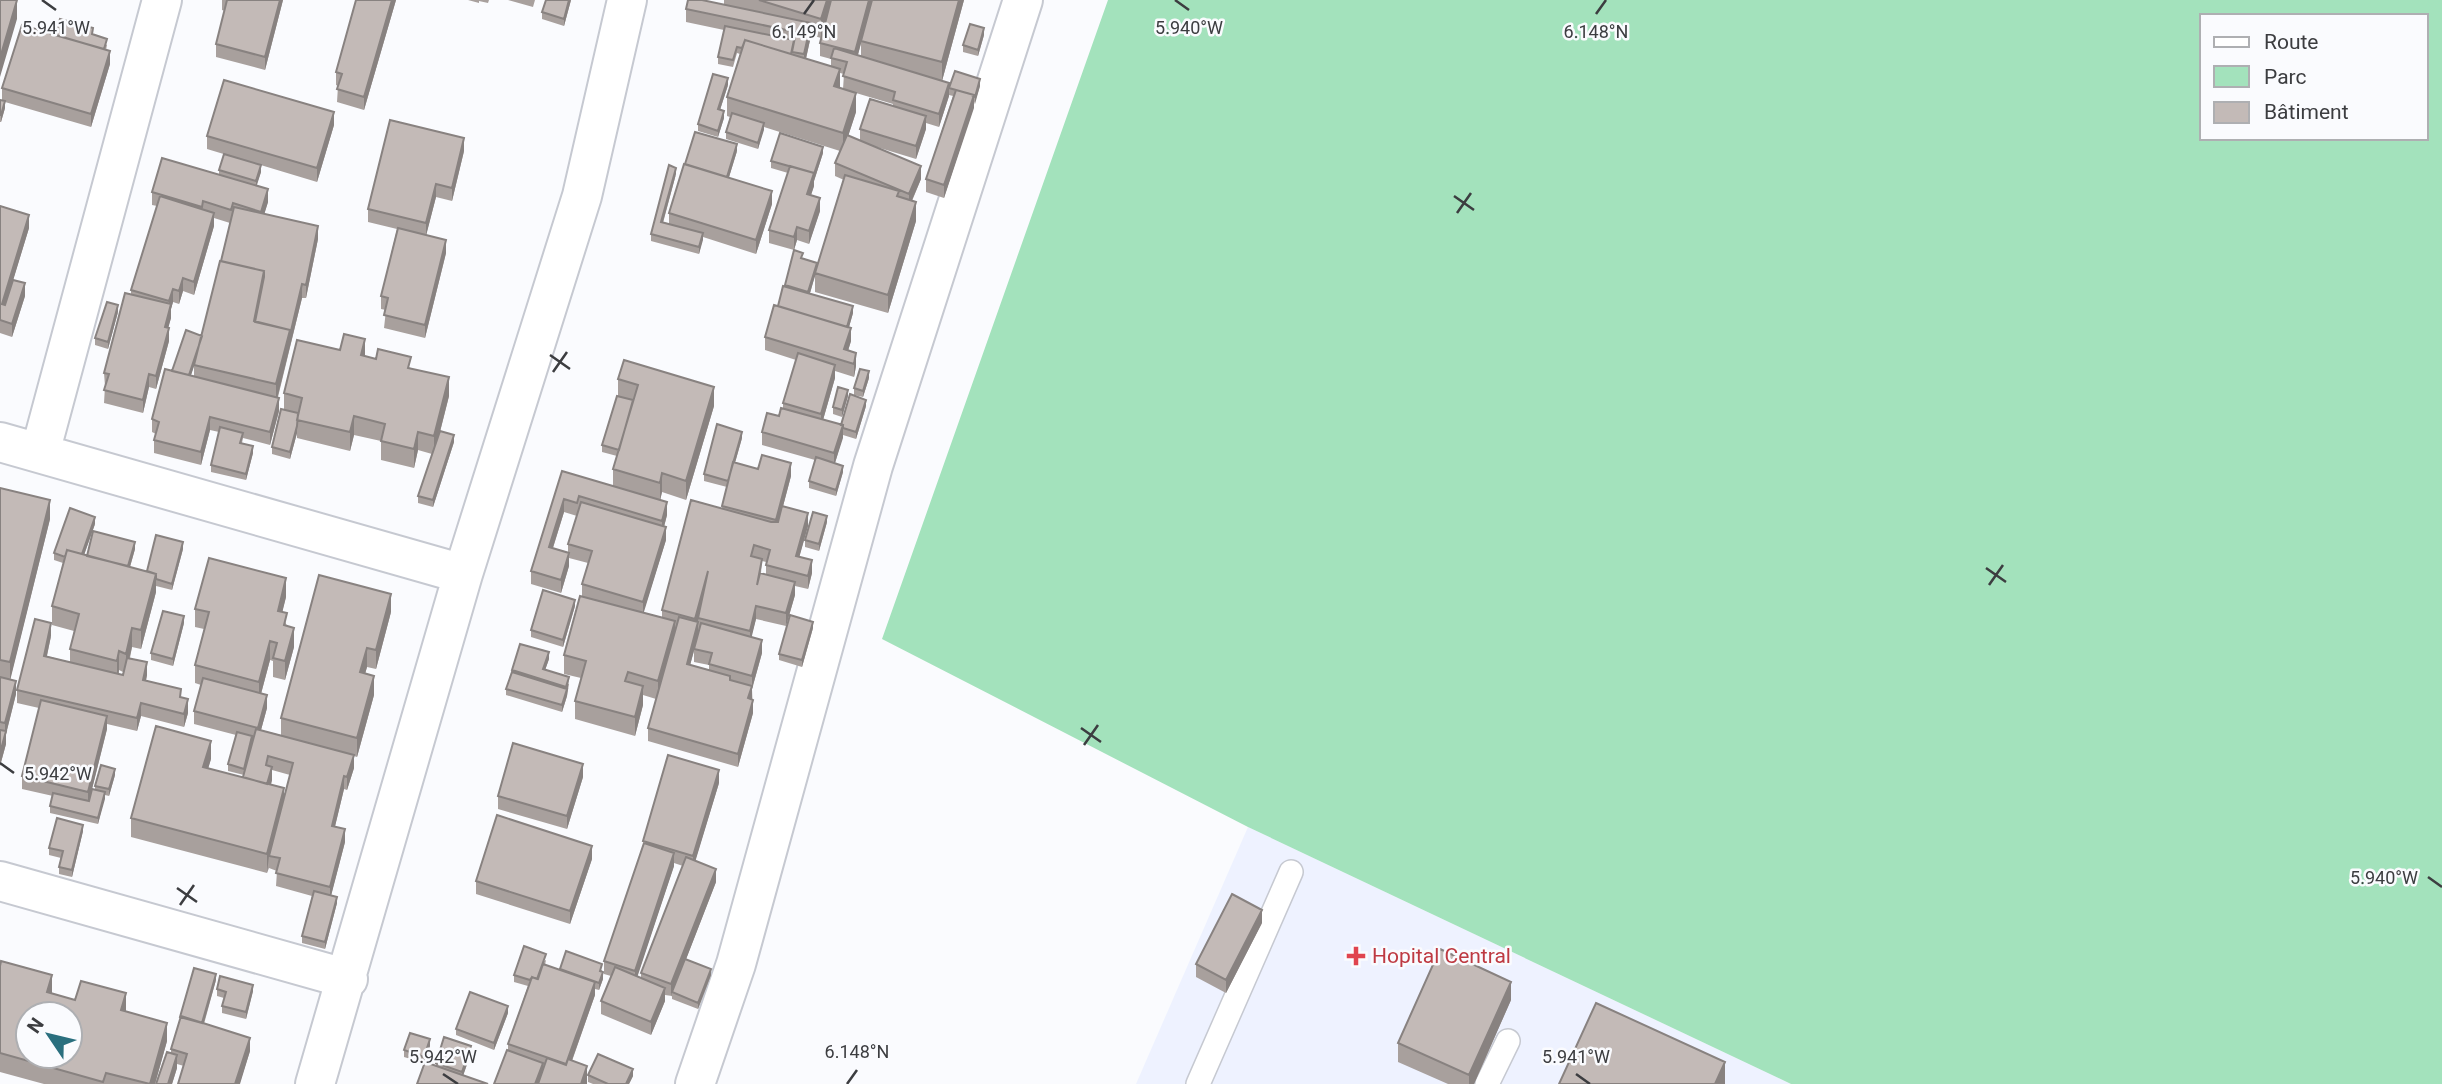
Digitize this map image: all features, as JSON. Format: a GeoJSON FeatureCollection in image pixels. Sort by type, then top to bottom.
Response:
{"type":"FeatureCollection","features":[{"type":"Feature","properties":{"kind":"street"},"geometry":{"type":"LineString","coordinates":[[40,453],[160,0]]}},
{"type":"Feature","properties":{"kind":"street"},"geometry":{"type":"LineString","coordinates":[[315,1084],[348,979],[463,575],[582,196],[627,0]]}},
{"type":"Feature","properties":{"kind":"street"},"geometry":{"type":"LineString","coordinates":[[695,1084],[736,964],[873,466],[1023,0]]}},
{"type":"Feature","properties":{"kind":"street"},"geometry":{"type":"LineString","coordinates":[[0,442],[463,575]]}},
{"type":"Feature","properties":{"kind":"street"},"geometry":{"type":"LineString","coordinates":[[0,881],[348,979]]}},
{"type":"Feature","properties":{"kind":"lane"},"geometry":{"type":"LineString","coordinates":[[1198,1084],[1291,872]]}},
{"type":"Feature","properties":{"kind":"lane"},"geometry":{"type":"LineString","coordinates":[[1487,1084],[1508,1041]]}},
{"type":"Feature","properties":{"kind":"shaded area","name":"Hopital Central"},"geometry":{"type":"Polygon","coordinates":[[[1248,827],[1791,1084],[1136,1084],[1248,827]]]}},
{"type":"Feature","properties":{"kind":"green space"},"geometry":{"type":"Polygon","coordinates":[[[1108,0],[2442,0],[2442,1084],[1791,1084],[1248,827],[882,639],[1108,0]]]}},
{"type":"Feature","properties":{"kind":"building"},"geometry":{"type":"Polygon","coordinates":[[[0,0],[17,0],[0,58],[0,0]]]}},
{"type":"Feature","properties":{"kind":"building"},"geometry":{"type":"Polygon","coordinates":[[[227,0],[280,0],[265,57],[216,44],[227,0]]]}},
{"type":"Feature","properties":{"kind":"building"},"geometry":{"type":"Polygon","coordinates":[[[356,0],[392,0],[364,97],[337,89],[342,74],[336,72],[356,0]]]}},
{"type":"Feature","properties":{"kind":"building"},"geometry":{"type":"Polygon","coordinates":[[[546,0],[569,0],[564,19],[542,12],[546,0]]]}},
{"type":"Feature","properties":{"kind":"building"},"geometry":{"type":"Polygon","coordinates":[[[688,0],[702,0],[811,23],[804,54],[792,52],[796,32],[686,9],[688,0]]]}},
{"type":"Feature","properties":{"kind":"building"},"geometry":{"type":"Polygon","coordinates":[[[759,0],[827,0],[821,19],[759,0]]]}},
{"type":"Feature","properties":{"kind":"building"},"geometry":{"type":"Polygon","coordinates":[[[831,0],[869,0],[855,52],[820,43],[831,0]]]}},
{"type":"Feature","properties":{"kind":"building"},"geometry":{"type":"Polygon","coordinates":[[[872,0],[959,0],[942,62],[861,41],[872,0]]]}},
{"type":"Feature","properties":{"kind":"building"},"geometry":{"type":"Polygon","coordinates":[[[60,19],[93,28],[92,34],[107,39],[104,49],[55,35],[60,19]]]}},
{"type":"Feature","properties":{"kind":"building"},"geometry":{"type":"Polygon","coordinates":[[[970,24],[984,28],[978,50],[963,45],[970,24]]]}},
{"type":"Feature","properties":{"kind":"building"},"geometry":{"type":"Polygon","coordinates":[[[22,25],[110,51],[91,114],[2,88],[22,25]]]}},
{"type":"Feature","properties":{"kind":"building"},"geometry":{"type":"Polygon","coordinates":[[[725,26],[794,40],[791,54],[745,40],[742,48],[737,47],[733,60],[718,57],[725,26]]]}},
{"type":"Feature","properties":{"kind":"building"},"geometry":{"type":"Polygon","coordinates":[[[745,40],[840,69],[834,86],[856,93],[843,133],[727,97],[745,40]]]}},
{"type":"Feature","properties":{"kind":"building"},"geometry":{"type":"Polygon","coordinates":[[[834,48],[949,83],[939,114],[893,100],[895,92],[843,76],[847,62],[831,58],[834,48]]]}},
{"type":"Feature","properties":{"kind":"building"},"geometry":{"type":"Polygon","coordinates":[[[955,71],[980,79],[975,97],[949,88],[955,71]]]}},
{"type":"Feature","properties":{"kind":"building"},"geometry":{"type":"Polygon","coordinates":[[[713,74],[728,78],[718,109],[724,111],[718,131],[698,124],[713,74]]]}},
{"type":"Feature","properties":{"kind":"building"},"geometry":{"type":"Polygon","coordinates":[[[224,80],[334,112],[317,168],[207,136],[224,80]]]}},
{"type":"Feature","properties":{"kind":"building"},"geometry":{"type":"Polygon","coordinates":[[[956,90],[974,95],[944,185],[926,179],[956,90]]]}},
{"type":"Feature","properties":{"kind":"building"},"geometry":{"type":"Polygon","coordinates":[[[870,99],[926,116],[916,146],[860,129],[870,99]]]}},
{"type":"Feature","properties":{"kind":"building"},"geometry":{"type":"Polygon","coordinates":[[[0,100],[5,101],[1,115],[0,115],[0,100]]]}},
{"type":"Feature","properties":{"kind":"building"},"geometry":{"type":"Polygon","coordinates":[[[732,113],[764,123],[758,143],[726,132],[732,113]]]}},
{"type":"Feature","properties":{"kind":"building"},"geometry":{"type":"Polygon","coordinates":[[[390,120],[464,138],[452,188],[436,184],[426,223],[368,209],[390,120]]]}},
{"type":"Feature","properties":{"kind":"building"},"geometry":{"type":"Polygon","coordinates":[[[695,132],[737,144],[727,177],[685,164],[695,132]]]}},
{"type":"Feature","properties":{"kind":"building"},"geometry":{"type":"Polygon","coordinates":[[[780,133],[823,147],[814,174],[771,161],[780,133]]]}},
{"type":"Feature","properties":{"kind":"building"},"geometry":{"type":"Polygon","coordinates":[[[847,135],[921,166],[909,194],[835,163],[847,135]]]}},
{"type":"Feature","properties":{"kind":"building"},"geometry":{"type":"Polygon","coordinates":[[[224,154],[261,165],[256,181],[219,170],[224,154]]]}},
{"type":"Feature","properties":{"kind":"building"},"geometry":{"type":"Polygon","coordinates":[[[162,158],[268,189],[261,212],[233,203],[231,210],[203,201],[202,207],[152,192],[162,158]]]}},
{"type":"Feature","properties":{"kind":"building"},"geometry":{"type":"Polygon","coordinates":[[[684,164],[772,191],[756,240],[669,213],[684,164]]]}},
{"type":"Feature","properties":{"kind":"building"},"geometry":{"type":"Polygon","coordinates":[[[669,165],[676,168],[661,222],[703,233],[699,247],[651,234],[669,165]]]}},
{"type":"Feature","properties":{"kind":"building"},"geometry":{"type":"Polygon","coordinates":[[[790,166],[814,173],[807,194],[820,198],[809,231],[797,227],[794,237],[769,230],[790,166]]]}},
{"type":"Feature","properties":{"kind":"building"},"geometry":{"type":"Polygon","coordinates":[[[845,175],[899,191],[897,196],[916,202],[888,295],[815,273],[845,175]]]}},
{"type":"Feature","properties":{"kind":"building"},"geometry":{"type":"Polygon","coordinates":[[[160,196],[214,213],[194,282],[183,278],[179,291],[173,289],[169,301],[131,290],[160,196]]]}},
{"type":"Feature","properties":{"kind":"building"},"geometry":{"type":"Polygon","coordinates":[[[0,206],[29,215],[2,304],[5,305],[13,280],[25,283],[12,324],[0,320],[0,206]]]}},
{"type":"Feature","properties":{"kind":"building"},"geometry":{"type":"Polygon","coordinates":[[[234,207],[318,226],[306,285],[302,284],[290,335],[290,330],[255,322],[264,271],[221,261],[234,207]]]}},
{"type":"Feature","properties":{"kind":"building"},"geometry":{"type":"Polygon","coordinates":[[[398,228],[446,240],[425,325],[384,315],[388,298],[381,296],[398,228]]]}},
{"type":"Feature","properties":{"kind":"building"},"geometry":{"type":"Polygon","coordinates":[[[794,250],[803,253],[801,258],[817,263],[808,292],[785,285],[794,250]]]}},
{"type":"Feature","properties":{"kind":"building"},"geometry":{"type":"Polygon","coordinates":[[[220,261],[264,271],[254,321],[290,330],[276,384],[194,365],[220,261]]]}},
{"type":"Feature","properties":{"kind":"building"},"geometry":{"type":"Polygon","coordinates":[[[783,286],[853,306],[847,327],[778,306],[783,286]]]}},
{"type":"Feature","properties":{"kind":"building"},"geometry":{"type":"Polygon","coordinates":[[[125,293],[171,304],[165,327],[169,328],[156,376],[149,374],[143,400],[104,390],[109,374],[104,373],[125,293]]]}},
{"type":"Feature","properties":{"kind":"building"},"geometry":{"type":"Polygon","coordinates":[[[107,302],[118,305],[108,342],[95,338],[107,302]]]}},
{"type":"Feature","properties":{"kind":"building"},"geometry":{"type":"Polygon","coordinates":[[[774,305],[851,328],[844,349],[856,353],[854,364],[765,337],[774,305]]]}},
{"type":"Feature","properties":{"kind":"building"},"geometry":{"type":"Polygon","coordinates":[[[186,330],[202,336],[189,375],[172,371],[186,330]]]}},
{"type":"Feature","properties":{"kind":"building"},"geometry":{"type":"Polygon","coordinates":[[[344,334],[365,339],[361,355],[376,359],[378,349],[411,357],[408,368],[449,377],[434,436],[418,432],[414,449],[381,441],[385,424],[354,416],[350,432],[297,420],[302,398],[284,393],[297,340],[340,350],[344,334]]]}},
{"type":"Feature","properties":{"kind":"building"},"geometry":{"type":"Polygon","coordinates":[[[798,353],[835,365],[821,414],[783,403],[798,353]]]}},
{"type":"Feature","properties":{"kind":"building"},"geometry":{"type":"Polygon","coordinates":[[[624,360],[714,387],[686,481],[662,473],[660,483],[613,469],[638,385],[618,379],[624,360]]]}},
{"type":"Feature","properties":{"kind":"building"},"geometry":{"type":"Polygon","coordinates":[[[165,369],[279,398],[270,432],[210,417],[201,452],[154,440],[159,422],[152,419],[165,369]]]}},
{"type":"Feature","properties":{"kind":"building"},"geometry":{"type":"Polygon","coordinates":[[[860,369],[869,371],[863,391],[854,388],[860,369]]]}},
{"type":"Feature","properties":{"kind":"building"},"geometry":{"type":"Polygon","coordinates":[[[838,387],[848,390],[842,410],[833,407],[838,387]]]}},
{"type":"Feature","properties":{"kind":"building"},"geometry":{"type":"Polygon","coordinates":[[[850,394],[866,400],[856,432],[841,425],[850,394]]]}},
{"type":"Feature","properties":{"kind":"building"},"geometry":{"type":"Polygon","coordinates":[[[617,396],[633,400],[619,450],[602,445],[617,396]]]}},
{"type":"Feature","properties":{"kind":"building"},"geometry":{"type":"Polygon","coordinates":[[[781,408],[843,425],[834,453],[762,432],[767,413],[779,416],[781,408]]]}},
{"type":"Feature","properties":{"kind":"building"},"geometry":{"type":"Polygon","coordinates":[[[281,409],[298,413],[290,452],[272,447],[281,409]]]}},
{"type":"Feature","properties":{"kind":"building"},"geometry":{"type":"Polygon","coordinates":[[[717,424],[742,432],[728,481],[704,474],[717,424]]]}},
{"type":"Feature","properties":{"kind":"building"},"geometry":{"type":"Polygon","coordinates":[[[220,427],[243,433],[240,443],[253,446],[246,474],[211,465],[220,427]]]}},
{"type":"Feature","properties":{"kind":"building"},"geometry":{"type":"Polygon","coordinates":[[[440,431],[454,435],[433,500],[418,496],[440,431]]]}},
{"type":"Feature","properties":{"kind":"building"},"geometry":{"type":"Polygon","coordinates":[[[762,455],[791,463],[776,520],[722,506],[733,462],[758,469],[762,455]]]}},
{"type":"Feature","properties":{"kind":"building"},"geometry":{"type":"Polygon","coordinates":[[[816,457],[843,466],[836,490],[809,481],[816,457]]]}},
{"type":"Feature","properties":{"kind":"building"},"geometry":{"type":"Polygon","coordinates":[[[562,471],[667,502],[662,521],[579,496],[577,503],[564,499],[549,547],[569,553],[561,580],[531,571],[562,471]]]}},
{"type":"Feature","properties":{"kind":"building"},"geometry":{"type":"Polygon","coordinates":[[[0,488],[50,500],[10,662],[0,660],[0,488]]]}},
{"type":"Feature","properties":{"kind":"building"},"geometry":{"type":"Polygon","coordinates":[[[691,500],[771,522],[778,522],[782,506],[808,513],[796,556],[812,560],[808,576],[766,565],[770,550],[754,545],[751,556],[762,559],[757,585],[760,573],[795,582],[786,613],[756,606],[750,631],[698,618],[708,571],[695,619],[662,610],[691,500]]]}},
{"type":"Feature","properties":{"kind":"building"},"geometry":{"type":"Polygon","coordinates":[[[581,502],[666,527],[643,602],[582,584],[592,551],[568,544],[581,502]]]}},
{"type":"Feature","properties":{"kind":"building"},"geometry":{"type":"Polygon","coordinates":[[[70,508],[95,517],[82,554],[67,550],[65,557],[54,553],[70,508]]]}},
{"type":"Feature","properties":{"kind":"building"},"geometry":{"type":"Polygon","coordinates":[[[813,512],[827,516],[819,544],[805,540],[813,512]]]}},
{"type":"Feature","properties":{"kind":"building"},"geometry":{"type":"Polygon","coordinates":[[[93,531],[135,542],[128,566],[87,556],[93,531]]]}},
{"type":"Feature","properties":{"kind":"building"},"geometry":{"type":"Polygon","coordinates":[[[156,535],[183,542],[172,584],[156,579],[156,574],[147,571],[156,535]]]}},
{"type":"Feature","properties":{"kind":"building"},"geometry":{"type":"Polygon","coordinates":[[[67,550],[156,574],[141,630],[132,628],[126,654],[119,651],[117,661],[70,649],[79,614],[52,606],[67,550]]]}},
{"type":"Feature","properties":{"kind":"building"},"geometry":{"type":"Polygon","coordinates":[[[209,558],[286,578],[278,611],[287,613],[284,625],[294,628],[285,661],[273,658],[277,643],[270,641],[259,682],[195,665],[209,612],[195,609],[209,558]]]}},
{"type":"Feature","properties":{"kind":"building"},"geometry":{"type":"Polygon","coordinates":[[[319,575],[391,594],[376,650],[367,648],[360,672],[374,676],[357,738],[281,718],[319,575]]]}},
{"type":"Feature","properties":{"kind":"building"},"geometry":{"type":"Polygon","coordinates":[[[543,590],[575,600],[563,640],[531,630],[543,590]]]}},
{"type":"Feature","properties":{"kind":"building"},"geometry":{"type":"Polygon","coordinates":[[[580,596],[675,621],[658,681],[628,672],[625,681],[643,686],[635,717],[575,701],[586,661],[564,655],[580,596]]]}},
{"type":"Feature","properties":{"kind":"building"},"geometry":{"type":"Polygon","coordinates":[[[163,611],[184,616],[173,659],[151,653],[163,611]]]}},
{"type":"Feature","properties":{"kind":"building"},"geometry":{"type":"Polygon","coordinates":[[[790,615],[813,622],[802,660],[779,654],[790,615]]]}},
{"type":"Feature","properties":{"kind":"building"},"geometry":{"type":"Polygon","coordinates":[[[679,617],[698,622],[687,664],[730,676],[730,680],[752,686],[748,698],[753,700],[738,754],[648,728],[679,617]]]}},
{"type":"Feature","properties":{"kind":"building"},"geometry":{"type":"Polygon","coordinates":[[[35,619],[51,623],[44,656],[123,675],[127,658],[147,662],[143,680],[181,689],[180,697],[188,699],[184,714],[141,703],[137,718],[17,690],[35,619]]]}},
{"type":"Feature","properties":{"kind":"building"},"geometry":{"type":"Polygon","coordinates":[[[701,623],[762,640],[752,676],[709,664],[712,653],[694,649],[701,623]]]}},
{"type":"Feature","properties":{"kind":"building"},"geometry":{"type":"Polygon","coordinates":[[[520,644],[549,652],[543,669],[569,677],[566,687],[512,670],[520,644]]]}},
{"type":"Feature","properties":{"kind":"building"},"geometry":{"type":"Polygon","coordinates":[[[512,672],[567,689],[562,705],[506,689],[512,672]]]}},
{"type":"Feature","properties":{"kind":"building"},"geometry":{"type":"Polygon","coordinates":[[[0,677],[16,681],[5,723],[0,722],[0,677]]]}},
{"type":"Feature","properties":{"kind":"building"},"geometry":{"type":"Polygon","coordinates":[[[203,678],[267,695],[258,728],[194,711],[203,678]]]}},
{"type":"Feature","properties":{"kind":"building"},"geometry":{"type":"Polygon","coordinates":[[[41,700],[107,716],[88,792],[22,776],[41,700]]]}},
{"type":"Feature","properties":{"kind":"building"},"geometry":{"type":"Polygon","coordinates":[[[156,726],[211,741],[203,767],[284,788],[267,854],[131,818],[156,726]]]}},
{"type":"Feature","properties":{"kind":"building"},"geometry":{"type":"Polygon","coordinates":[[[256,729],[354,755],[347,777],[344,776],[332,826],[345,829],[330,887],[276,873],[280,858],[269,856],[293,763],[268,756],[266,765],[272,767],[267,784],[243,777],[256,729]]]}},
{"type":"Feature","properties":{"kind":"building"},"geometry":{"type":"Polygon","coordinates":[[[0,730],[6,731],[0,753],[0,730]]]}},
{"type":"Feature","properties":{"kind":"building"},"geometry":{"type":"Polygon","coordinates":[[[237,732],[252,736],[244,769],[228,764],[237,732]]]}},
{"type":"Feature","properties":{"kind":"building"},"geometry":{"type":"Polygon","coordinates":[[[513,743],[583,764],[567,816],[498,796],[513,743]]]}},
{"type":"Feature","properties":{"kind":"building"},"geometry":{"type":"Polygon","coordinates":[[[668,755],[719,770],[693,856],[643,841],[668,755]]]}},
{"type":"Feature","properties":{"kind":"building"},"geometry":{"type":"Polygon","coordinates":[[[101,765],[115,769],[109,789],[95,786],[101,765]]]}},
{"type":"Feature","properties":{"kind":"building"},"geometry":{"type":"Polygon","coordinates":[[[92,789],[105,792],[98,818],[50,806],[53,793],[89,801],[92,789]]]}},
{"type":"Feature","properties":{"kind":"building"},"geometry":{"type":"Polygon","coordinates":[[[497,815],[592,846],[570,911],[476,881],[497,815]]]}},
{"type":"Feature","properties":{"kind":"building"},"geometry":{"type":"Polygon","coordinates":[[[57,818],[83,825],[72,870],[59,867],[63,851],[49,848],[57,818]]]}},
{"type":"Feature","properties":{"kind":"building"},"geometry":{"type":"Polygon","coordinates":[[[644,843],[674,853],[635,971],[604,961],[644,843]]]}},
{"type":"Feature","properties":{"kind":"building"},"geometry":{"type":"Polygon","coordinates":[[[686,857],[716,869],[671,984],[641,973],[686,857]]]}},
{"type":"Feature","properties":{"kind":"building"},"geometry":{"type":"Polygon","coordinates":[[[314,891],[337,897],[325,942],[302,936],[314,891]]]}},
{"type":"Feature","properties":{"kind":"building"},"geometry":{"type":"Polygon","coordinates":[[[1232,894],[1262,910],[1226,980],[1196,964],[1232,894]]]}},
{"type":"Feature","properties":{"kind":"building"},"geometry":{"type":"Polygon","coordinates":[[[524,946],[546,954],[537,979],[532,977],[530,980],[514,975],[524,946]]]}},
{"type":"Feature","properties":{"kind":"building"},"geometry":{"type":"Polygon","coordinates":[[[1440,949],[1511,982],[1469,1075],[1398,1043],[1440,949]]]}},
{"type":"Feature","properties":{"kind":"building"},"geometry":{"type":"Polygon","coordinates":[[[566,951],[602,964],[600,971],[603,972],[599,983],[560,969],[566,951]]]}},
{"type":"Feature","properties":{"kind":"building"},"geometry":{"type":"Polygon","coordinates":[[[685,959],[711,969],[698,1003],[672,992],[685,959]]]}},
{"type":"Feature","properties":{"kind":"building"},"geometry":{"type":"Polygon","coordinates":[[[1,961],[52,975],[47,992],[75,1000],[14,1000],[14,1057],[0,1053],[1,961]]]}},
{"type":"Feature","properties":{"kind":"building"},"geometry":{"type":"Polygon","coordinates":[[[543,964],[595,982],[566,1064],[508,1044],[532,977],[538,979],[543,964]]]}},
{"type":"Feature","properties":{"kind":"building"},"geometry":{"type":"Polygon","coordinates":[[[615,967],[665,988],[651,1022],[601,1001],[615,967]]]}},
{"type":"Feature","properties":{"kind":"building"},"geometry":{"type":"Polygon","coordinates":[[[194,968],[216,974],[202,1023],[180,1017],[194,968]]]}},
{"type":"Feature","properties":{"kind":"building"},"geometry":{"type":"Polygon","coordinates":[[[220,976],[253,985],[246,1012],[222,1006],[226,992],[217,989],[220,976]]]}},
{"type":"Feature","properties":{"kind":"building"},"geometry":{"type":"Polygon","coordinates":[[[81,981],[126,993],[121,1010],[167,1023],[150,1084],[106,1073],[103,1082],[60,1070],[84,1070],[84,1000],[75,1000],[81,981]]]}},
{"type":"Feature","properties":{"kind":"building"},"geometry":{"type":"Polygon","coordinates":[[[470,992],[508,1006],[494,1043],[456,1029],[470,992]]]}},
{"type":"Feature","properties":{"kind":"building"},"geometry":{"type":"Polygon","coordinates":[[[1596,1003],[1725,1062],[1715,1084],[1559,1084],[1596,1003]]]}},
{"type":"Feature","properties":{"kind":"building"},"geometry":{"type":"Polygon","coordinates":[[[181,1016],[250,1038],[235,1084],[178,1084],[187,1054],[171,1049],[181,1016]]]}},
{"type":"Feature","properties":{"kind":"building"},"geometry":{"type":"Polygon","coordinates":[[[410,1033],[430,1039],[424,1057],[404,1050],[410,1033]]]}},
{"type":"Feature","properties":{"kind":"building"},"geometry":{"type":"Polygon","coordinates":[[[444,1037],[471,1046],[462,1072],[436,1063],[444,1037]]]}},
{"type":"Feature","properties":{"kind":"building"},"geometry":{"type":"Polygon","coordinates":[[[507,1050],[543,1063],[535,1084],[494,1084],[507,1050]]]}},
{"type":"Feature","properties":{"kind":"building"},"geometry":{"type":"Polygon","coordinates":[[[167,1052],[177,1055],[168,1084],[156,1084],[167,1052]]]}},
{"type":"Feature","properties":{"kind":"building"},"geometry":{"type":"Polygon","coordinates":[[[598,1054],[633,1069],[626,1084],[608,1084],[588,1075],[598,1054]]]}},
{"type":"Feature","properties":{"kind":"building"},"geometry":{"type":"Polygon","coordinates":[[[547,1058],[566,1065],[568,1059],[587,1066],[581,1084],[538,1084],[547,1058]]]}},
{"type":"Feature","properties":{"kind":"building"},"geometry":{"type":"Polygon","coordinates":[[[425,1062],[488,1084],[417,1084],[425,1062]]]}},
{"type":"Feature","properties":{"kind":"place","name":"Hopital Central"},"geometry":{"type":"Point","coordinates":[1356,956]}}]}
